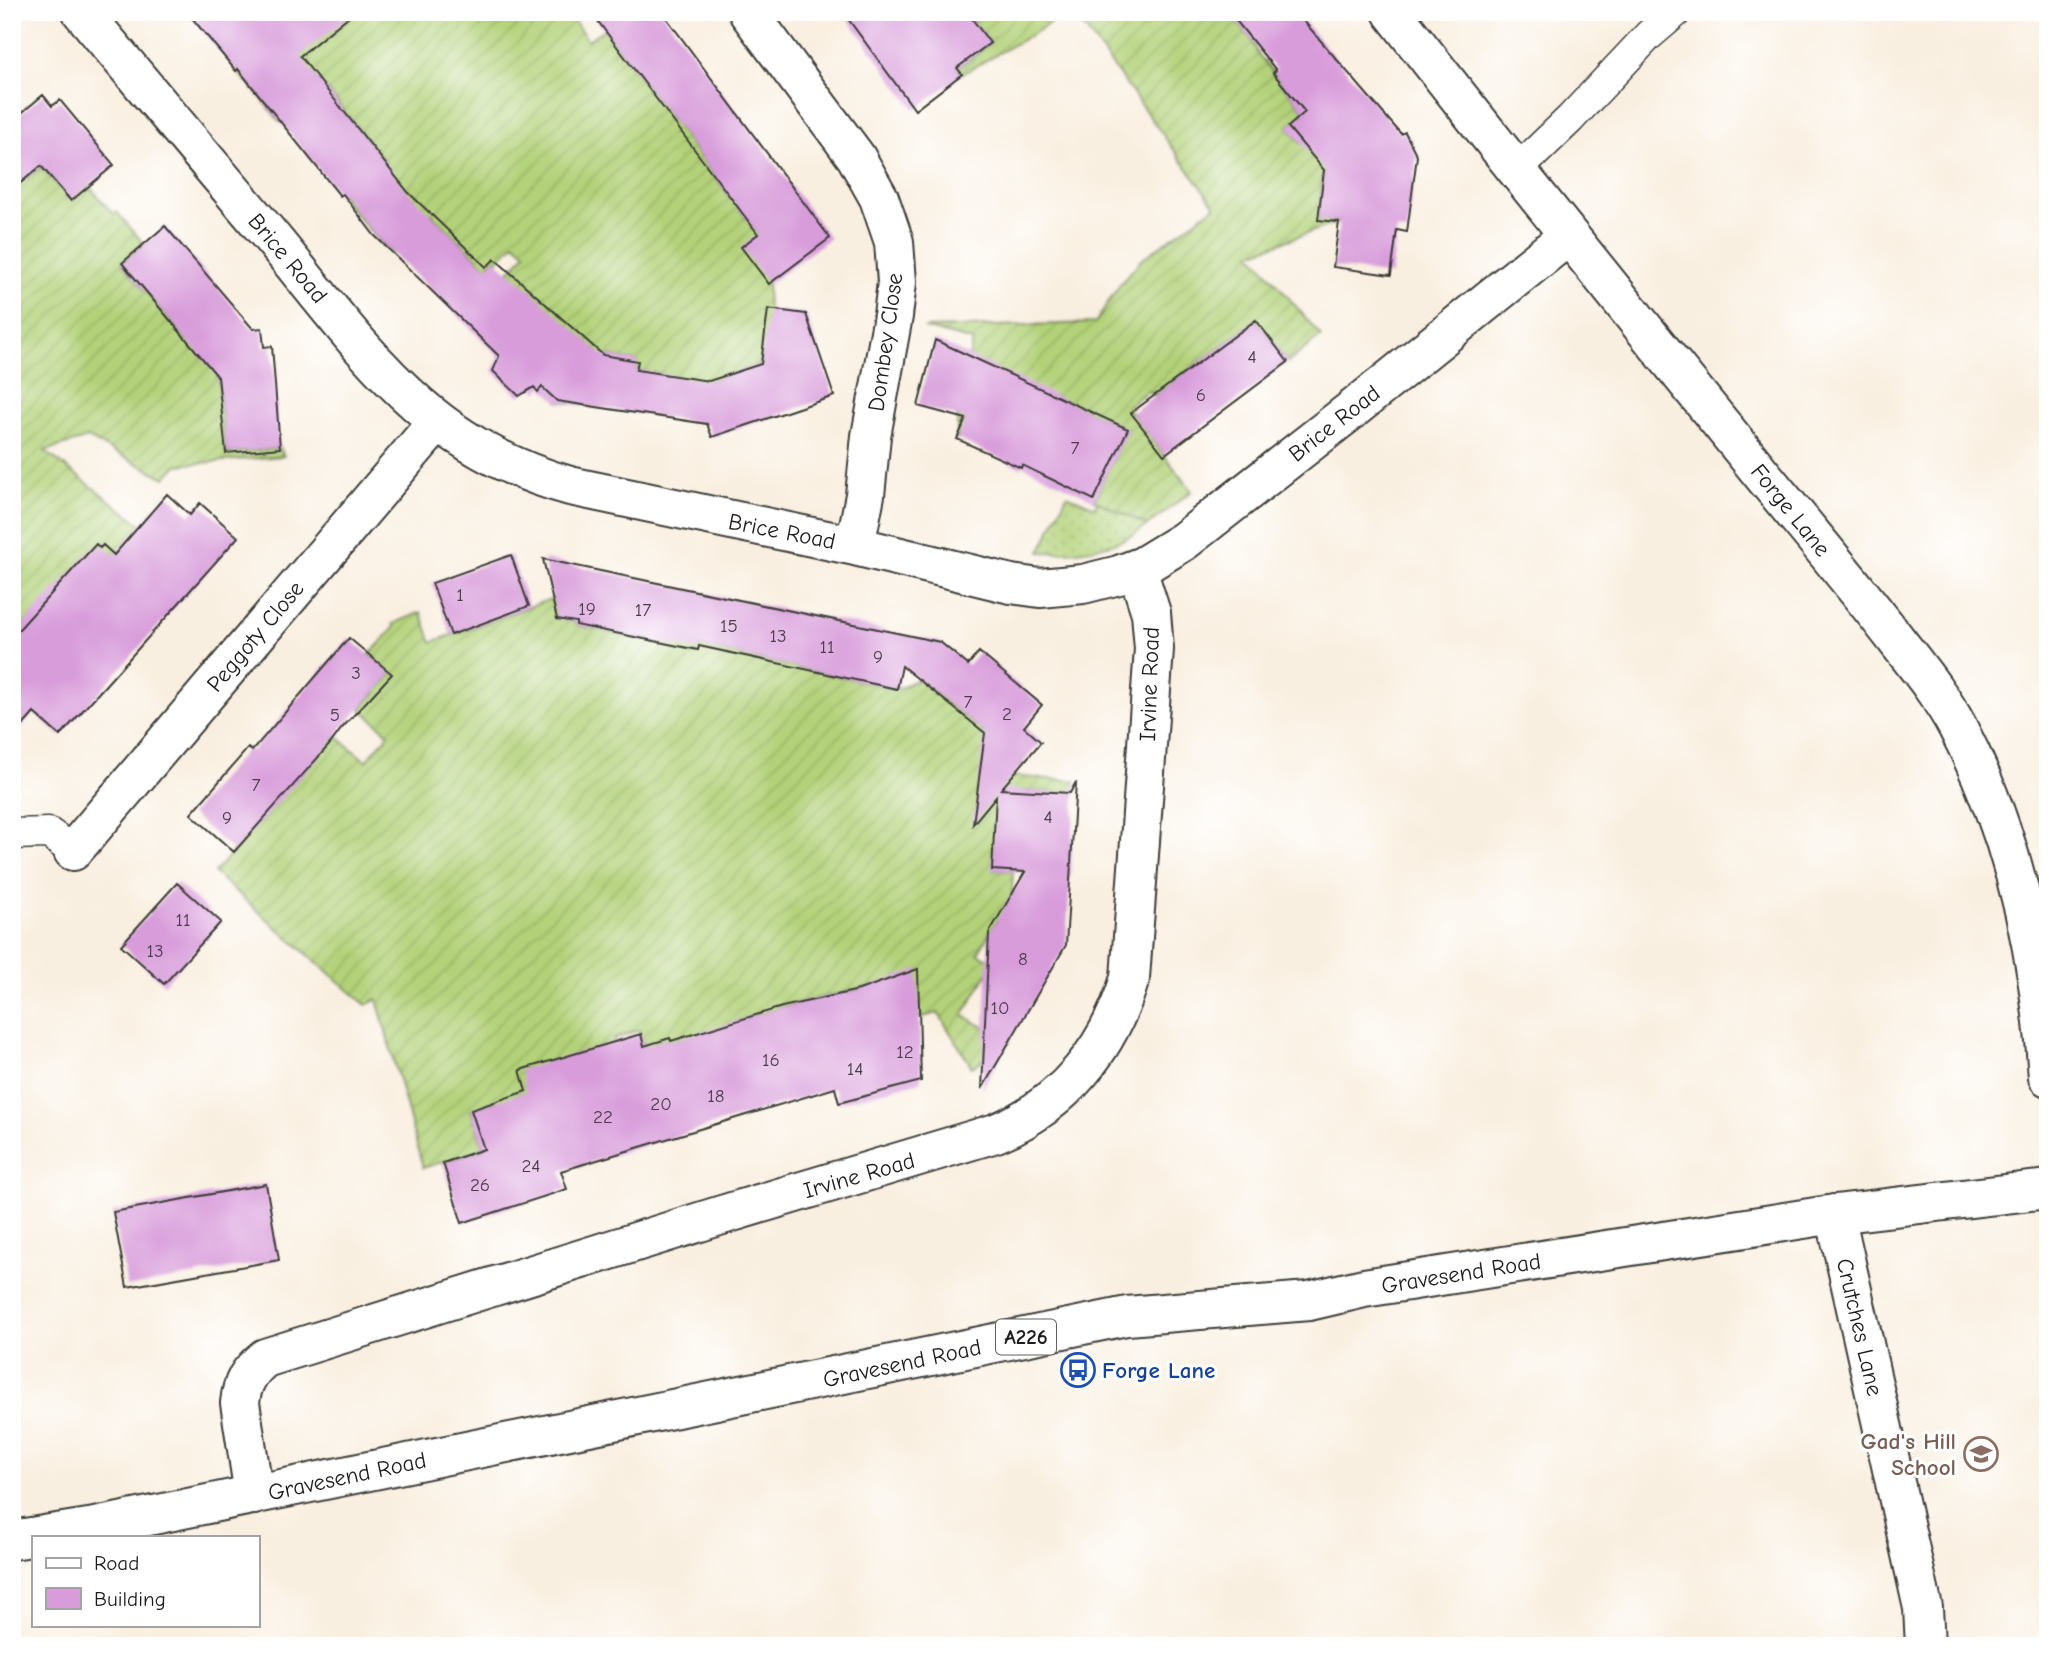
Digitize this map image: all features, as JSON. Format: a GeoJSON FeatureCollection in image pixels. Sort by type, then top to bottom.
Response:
{"type":"FeatureCollection","features":[{"type":"Feature","properties":{"kind":"street","name":"Brice Road"},"geometry":{"type":"LineString","coordinates":[[82,12],[369,357],[391,381],[438,421],[488,455],[558,483],[855,546],[1011,584],[1040,588],[1083,584],[1138,569],[1184,541],[1568,236]]}},
{"type":"Feature","properties":{"kind":"street","name":"Dombey Close"},"geometry":{"type":"LineString","coordinates":[[748,12],[856,157],[879,198],[894,242],[896,290],[855,546]]}},
{"type":"Feature","properties":{"kind":"street","name":"Forge Lane"},"geometry":{"type":"LineString","coordinates":[[1392,12],[1568,236],[1883,622],[1947,709],[1972,757],[1995,813],[2040,950],[2039,989],[2048,1077]]}},
{"type":"Feature","properties":{"kind":"street","name":"Peggoty Close"},"geometry":{"type":"LineString","coordinates":[[73,851],[438,421]]}},
{"type":"Feature","properties":{"kind":"street","name":"Irvine Road"},"geometry":{"type":"LineString","coordinates":[[254,1495],[240,1403],[242,1388],[252,1369],[265,1358],[709,1219],[996,1133],[1037,1111],[1073,1080],[1103,1042],[1121,1006],[1130,978],[1154,649],[1151,613],[1138,569]]}},
{"type":"Feature","properties":{"kind":"street","name":"Gravesend Road"},"geometry":{"type":"LineString","coordinates":[[38,1536],[254,1495],[1127,1316],[1309,1301],[1364,1288],[1835,1214],[2048,1189]]}},
{"type":"Feature","properties":{"kind":"street","name":"Crutches Lane"},"geometry":{"type":"LineString","coordinates":[[1835,1214],[1923,1608],[1925,1646]]}},
{"type":"Feature","properties":{"kind":"street","name":"Gravesend Road"},"geometry":{"type":"LineString","coordinates":[[12,1540],[32,1537]]}},
{"type":"Feature","properties":{"kind":"lane"},"geometry":{"type":"LineString","coordinates":[[1516,171],[1570,119],[1649,35],[1676,12]]}},
{"type":"Feature","properties":{"kind":"lane"},"geometry":{"type":"LineString","coordinates":[[12,834],[49,833],[73,851]]}},
{"type":"Feature","properties":{"kind":"green space"},"geometry":{"type":"Polygon","coordinates":[[[283,12],[583,12],[573,20],[588,40],[604,29],[758,234],[767,281],[768,309],[817,346],[695,386],[662,374],[636,370],[637,361],[608,356],[600,407],[558,401],[589,365],[500,281],[526,253],[515,243],[497,261],[494,259],[486,267],[430,213],[392,253],[340,196],[384,161],[325,87],[280,122],[236,71],[292,24],[283,12]]]}},
{"type":"Feature","properties":{"kind":"green space"},"geometry":{"type":"Polygon","coordinates":[[[939,12],[1064,12],[1043,28],[962,74],[957,68],[990,43],[968,14],[939,12]]]}},
{"type":"Feature","properties":{"kind":"green space"},"geometry":{"type":"Polygon","coordinates":[[[1073,12],[1229,12],[1251,39],[1258,54],[1305,112],[1288,127],[1302,144],[1371,150],[1323,173],[1318,219],[1339,222],[1251,253],[1321,336],[1288,362],[1256,320],[1156,395],[1147,391],[1127,407],[1192,491],[1148,525],[1094,500],[1127,429],[1054,396],[957,439],[957,417],[969,372],[966,371],[973,341],[924,328],[1095,323],[1120,284],[1141,260],[1215,206],[1073,12]]]}},
{"type":"Feature","properties":{"kind":"green space"},"geometry":{"type":"Polygon","coordinates":[[[12,160],[27,178],[41,166],[70,200],[88,185],[113,214],[116,211],[144,244],[122,263],[189,342],[213,333],[226,453],[280,448],[284,456],[177,465],[165,478],[88,438],[45,451],[163,541],[12,637],[12,160]]]}},
{"type":"Feature","properties":{"kind":"green space"},"geometry":{"type":"Polygon","coordinates":[[[1067,495],[1095,507],[1098,501],[1148,525],[1124,539],[1097,548],[1040,552],[1067,495]]]}},
{"type":"Feature","properties":{"kind":"green space"},"geometry":{"type":"Polygon","coordinates":[[[553,598],[557,618],[576,622],[576,625],[658,642],[699,646],[897,689],[918,679],[1023,763],[1010,776],[1075,781],[1075,793],[1023,791],[993,849],[993,870],[1013,871],[1012,892],[1018,902],[997,920],[978,953],[994,962],[963,1015],[1010,1042],[972,1067],[938,1013],[885,1027],[872,986],[786,1006],[735,1022],[681,1076],[670,1039],[655,1043],[647,1055],[639,1030],[614,1039],[622,1068],[584,1164],[579,1166],[567,1123],[497,1101],[471,1110],[484,1149],[423,1168],[377,999],[366,1005],[214,873],[336,736],[366,761],[389,734],[361,709],[391,674],[369,655],[395,627],[393,624],[421,612],[432,642],[553,598]]]}},
{"type":"Feature","properties":{"kind":"building"},"geometry":{"type":"Polygon","coordinates":[[[187,12],[354,12],[300,56],[408,192],[486,267],[495,259],[603,355],[638,361],[636,370],[709,381],[761,364],[768,309],[806,314],[834,396],[712,437],[707,424],[557,401],[542,387],[538,392],[534,387],[519,396],[493,371],[499,356],[374,235],[343,194],[340,196],[238,69],[236,71],[187,12]]]}},
{"type":"Feature","properties":{"kind":"building"},"geometry":{"type":"Polygon","coordinates":[[[591,12],[662,12],[830,238],[769,284],[741,247],[758,234],[591,12]]]}},
{"type":"Feature","properties":{"kind":"building"},"geometry":{"type":"Polygon","coordinates":[[[843,12],[967,12],[990,43],[957,68],[962,74],[915,110],[843,12]]]}},
{"type":"Feature","properties":{"kind":"building"},"geometry":{"type":"Polygon","coordinates":[[[1229,12],[1296,12],[1401,134],[1405,132],[1417,156],[1407,232],[1397,230],[1391,275],[1333,267],[1339,222],[1318,220],[1324,170],[1288,127],[1305,112],[1273,73],[1276,70],[1229,12]]]}},
{"type":"Feature","properties":{"kind":"building"},"geometry":{"type":"Polygon","coordinates":[[[43,95],[52,106],[60,100],[114,165],[71,201],[41,166],[12,190],[12,121],[43,95]]]}},
{"type":"Feature","properties":{"kind":"building"},"geometry":{"type":"Polygon","coordinates":[[[165,226],[253,329],[262,328],[264,347],[272,346],[280,448],[226,453],[218,377],[122,263],[165,226]]]}},
{"type":"Feature","properties":{"kind":"building"},"geometry":{"type":"Polygon","coordinates":[[[1256,320],[1288,362],[1164,455],[1131,413],[1256,320]]]}},
{"type":"Feature","properties":{"kind":"building"},"geometry":{"type":"Polygon","coordinates":[[[935,340],[1128,429],[1094,500],[1022,465],[1021,468],[957,439],[966,419],[918,406],[935,340]]]}},
{"type":"Feature","properties":{"kind":"building"},"geometry":{"type":"Polygon","coordinates":[[[167,494],[190,515],[200,503],[238,537],[60,736],[34,713],[12,738],[12,637],[96,544],[100,548],[103,545],[114,555],[167,494]]]}},
{"type":"Feature","properties":{"kind":"building"},"geometry":{"type":"Polygon","coordinates":[[[511,555],[529,606],[451,635],[432,583],[511,555]]]}},
{"type":"Feature","properties":{"kind":"building"},"geometry":{"type":"Polygon","coordinates":[[[543,559],[940,642],[968,665],[979,652],[1042,705],[1024,727],[1041,742],[1001,789],[1070,793],[1076,782],[1066,945],[982,1089],[989,933],[1025,872],[992,870],[996,796],[973,824],[985,733],[902,666],[897,689],[699,646],[698,650],[557,619],[543,559]]]}},
{"type":"Feature","properties":{"kind":"building"},"geometry":{"type":"Polygon","coordinates":[[[349,638],[392,674],[234,852],[191,814],[248,748],[252,751],[349,638]]]}},
{"type":"Feature","properties":{"kind":"building"},"geometry":{"type":"Polygon","coordinates":[[[177,883],[221,922],[164,984],[121,945],[177,883]]]}},
{"type":"Feature","properties":{"kind":"building"},"geometry":{"type":"Polygon","coordinates":[[[918,969],[921,1081],[839,1103],[835,1088],[561,1171],[567,1189],[462,1223],[443,1163],[484,1149],[471,1110],[526,1091],[520,1070],[641,1034],[644,1046],[670,1038],[671,1041],[782,1007],[859,990],[918,969]]]}},
{"type":"Feature","properties":{"kind":"building"},"geometry":{"type":"Polygon","coordinates":[[[266,1184],[279,1260],[127,1287],[113,1212],[266,1184]]]}},
{"type":"Feature","properties":{"kind":"place","name":"Forge Lane"},"geometry":{"type":"Point","coordinates":[1078,1370]}},
{"type":"Feature","properties":{"kind":"place","name":"Gad's Hill School"},"geometry":{"type":"Point","coordinates":[1981,1454]}}]}
